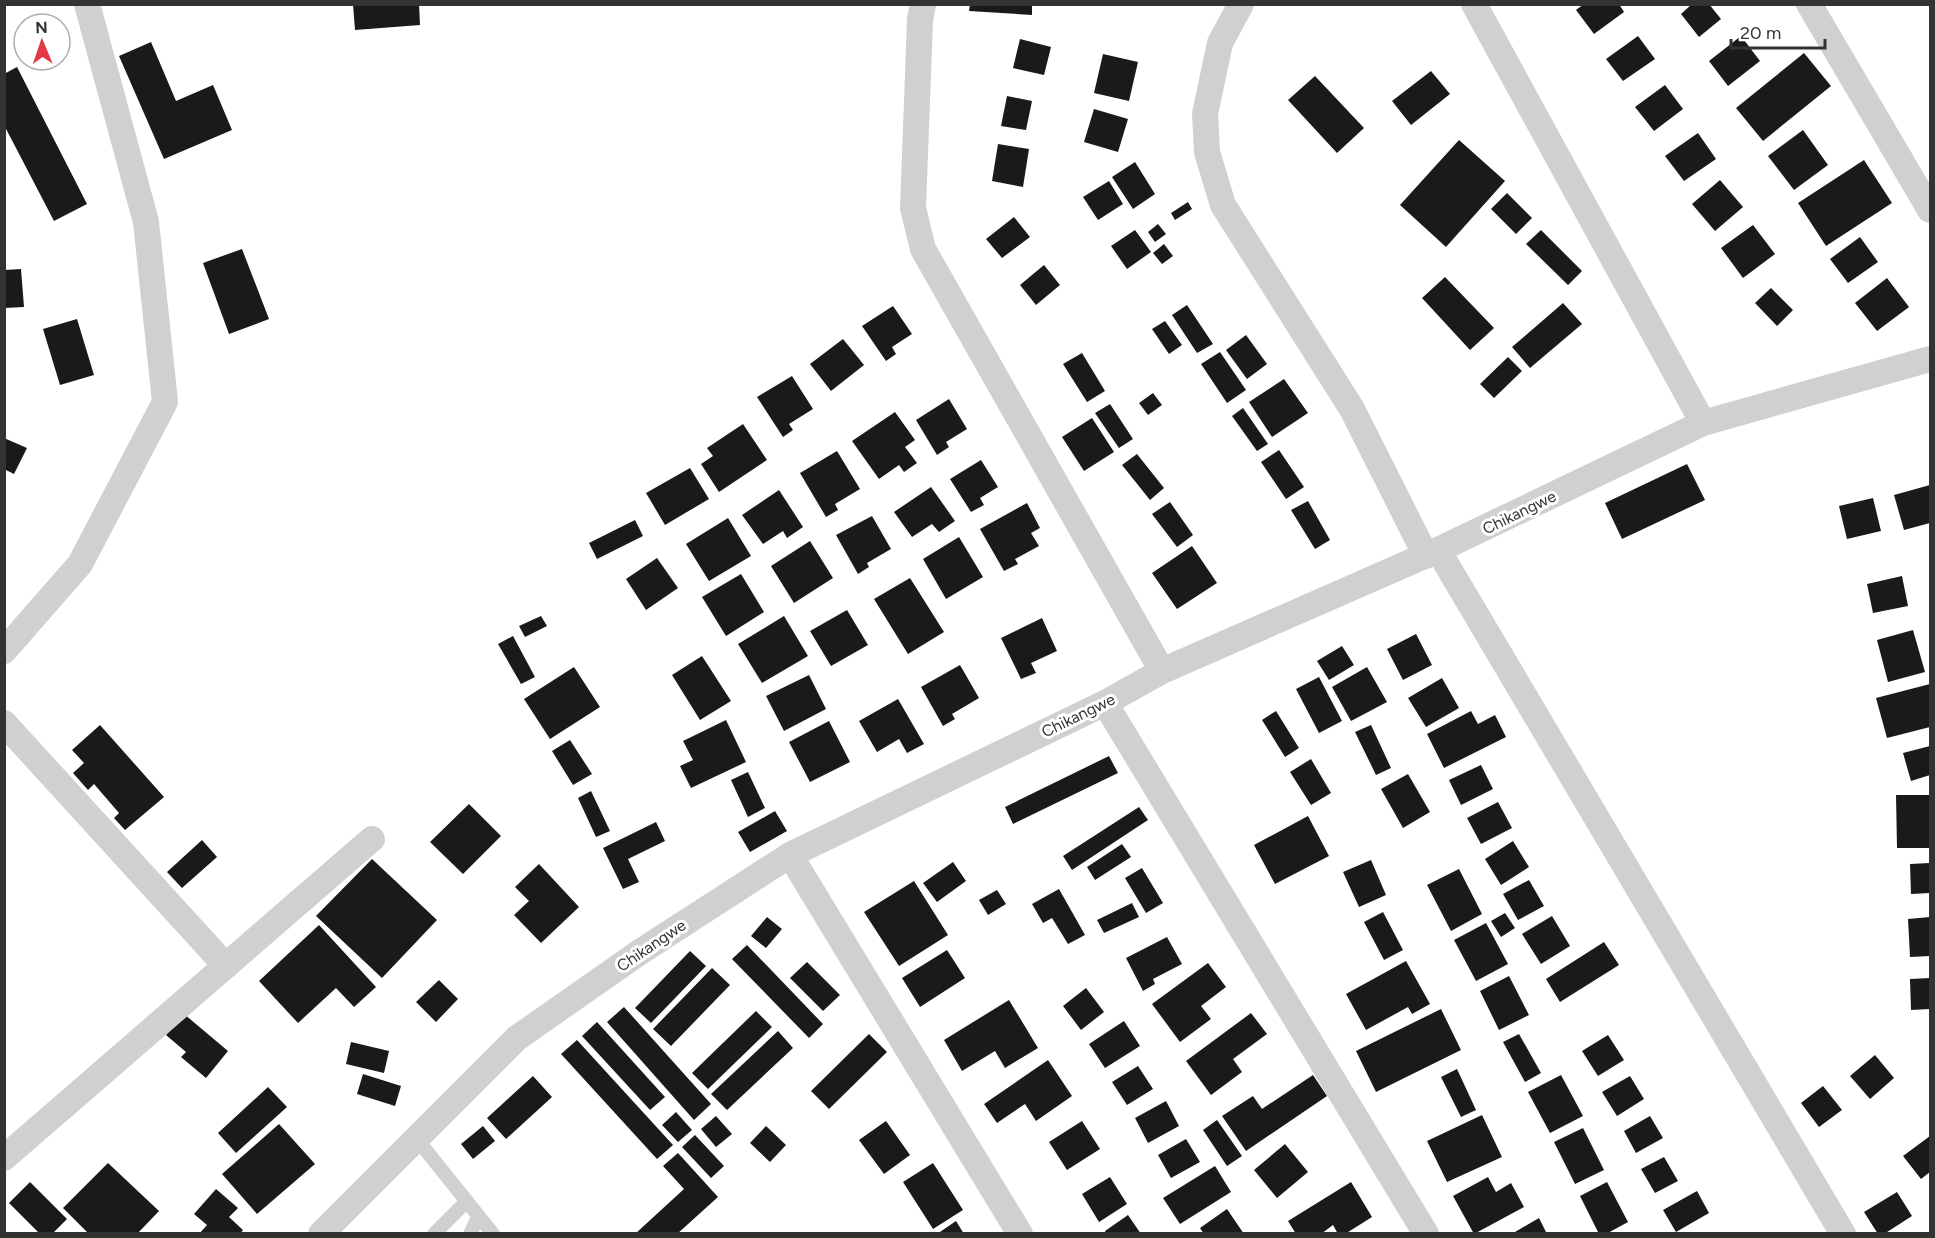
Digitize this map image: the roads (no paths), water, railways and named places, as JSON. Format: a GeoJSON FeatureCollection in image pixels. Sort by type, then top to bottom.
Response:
{"type":"FeatureCollection","features":[{"type":"Feature","properties":{"kind":"street"},"geometry":{"type":"LineString","coordinates":[[4,651],[80,564],[165,402],[146,222],[87,4]]}},
{"type":"Feature","properties":{"kind":"street"},"geometry":{"type":"LineString","coordinates":[[923,4],[920,20],[913,208],[923,249],[1162,671]]}},
{"type":"Feature","properties":{"kind":"street"},"geometry":{"type":"LineString","coordinates":[[1241,4],[1220,43],[1204,114],[1207,152],[1223,205],[1352,409],[1432,553],[1843,1233]]}},
{"type":"Feature","properties":{"kind":"street"},"geometry":{"type":"LineString","coordinates":[[1474,4],[1703,423]]}},
{"type":"Feature","properties":{"kind":"street"},"geometry":{"type":"LineString","coordinates":[[1809,4],[1930,210]]}},
{"type":"Feature","properties":{"kind":"street","name":"Chikangwe"},"geometry":{"type":"LineString","coordinates":[[321,1233],[517,1038],[640,952],[790,855],[1105,703],[1162,671],[1432,553],[1703,423],[1930,359]]}},
{"type":"Feature","properties":{"kind":"street"},"geometry":{"type":"LineString","coordinates":[[1105,703],[1426,1233]]}},
{"type":"Feature","properties":{"kind":"street"},"geometry":{"type":"LineString","coordinates":[[4,723],[226,966]]}},
{"type":"Feature","properties":{"kind":"street"},"geometry":{"type":"LineString","coordinates":[[4,1158],[372,839]]}},
{"type":"Feature","properties":{"kind":"street"},"geometry":{"type":"LineString","coordinates":[[790,855],[1020,1233]]}},
{"type":"Feature","properties":{"kind":"lane"},"geometry":{"type":"LineString","coordinates":[[416,1138],[493,1233]]}},
{"type":"Feature","properties":{"kind":"lane"},"geometry":{"type":"LineString","coordinates":[[434,1233],[467,1201]]}},
{"type":"Feature","properties":{"kind":"lane"},"geometry":{"type":"LineString","coordinates":[[470,1233],[478,1217]]}}]}
